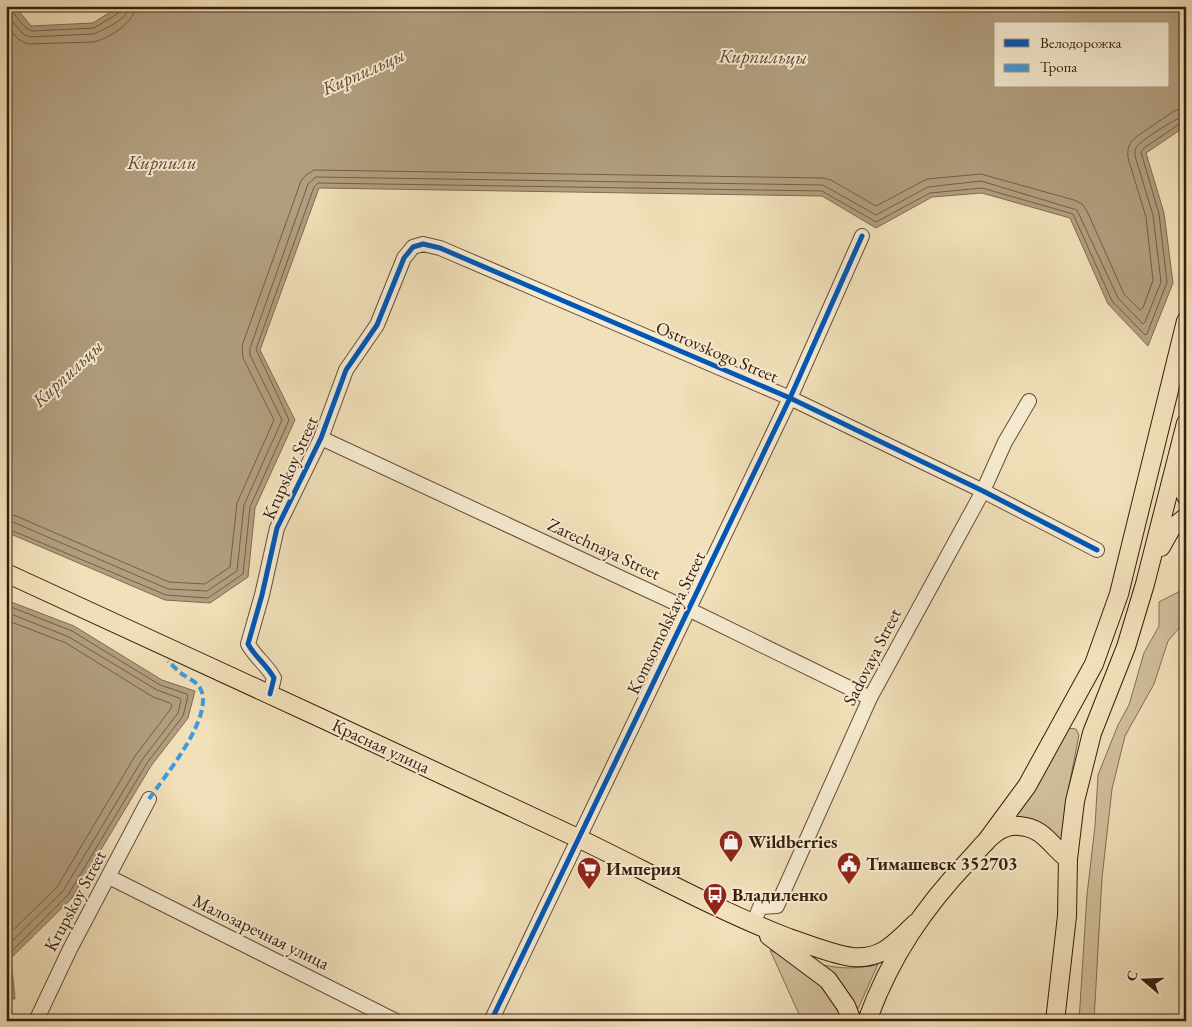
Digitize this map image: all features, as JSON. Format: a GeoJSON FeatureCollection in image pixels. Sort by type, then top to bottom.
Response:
{"type":"FeatureCollection","features":[{"type":"Feature","properties":{"kind":"main road"},"geometry":{"type":"LineString","coordinates":[[985,843],[1027,786],[1094,664],[1119,594],[1186,321]]}},
{"type":"Feature","properties":{"kind":"main road"},"geometry":{"type":"LineString","coordinates":[[1055,1021],[1067,916],[1068,859],[1075,801],[1092,733],[1126,647],[1145,584],[1186,423]]}},
{"type":"Feature","properties":{"kind":"main road"},"geometry":{"type":"LineString","coordinates":[[1186,446],[1179,480],[1186,496]]}},
{"type":"Feature","properties":{"kind":"main road"},"geometry":{"type":"LineString","coordinates":[[1145,584],[1163,541],[1171,528],[1186,517]]}},
{"type":"Feature","properties":{"kind":"main road","name":"Красная улица"},"geometry":{"type":"LineString","coordinates":[[6,573],[578,838],[752,924]]}},
{"type":"Feature","properties":{"kind":"main road"},"geometry":{"type":"LineString","coordinates":[[867,1021],[883,980],[916,923],[944,886],[985,843],[1003,828],[1019,826],[1031,828],[1043,834],[1068,859]]}},
{"type":"Feature","properties":{"kind":"main road"},"geometry":{"type":"LineString","coordinates":[[752,924],[833,953],[853,957],[872,956],[885,951],[916,923]]}},
{"type":"Feature","properties":{"kind":"main road"},"geometry":{"type":"LineString","coordinates":[[752,924],[828,980],[846,1006],[852,1021]]}},
{"type":"Feature","properties":{"kind":"street","name":"Komsomolskaya Street"},"geometry":{"type":"LineString","coordinates":[[491,1021],[790,398],[862,236]]}},
{"type":"Feature","properties":{"kind":"street","name":"Ostrovskogo Street"},"geometry":{"type":"LineString","coordinates":[[404,258],[413,247],[424,244],[440,248],[790,398],[1097,550]]}},
{"type":"Feature","properties":{"kind":"street","name":"Krupskoy Street"},"geometry":{"type":"LineString","coordinates":[[270,694],[274,678],[248,644],[262,595],[277,528],[321,438],[346,370],[378,325],[404,258]]}},
{"type":"Feature","properties":{"kind":"street","name":"Sadovaya Street"},"geometry":{"type":"LineString","coordinates":[[752,924],[760,907],[777,906],[870,698],[983,492],[1005,442],[1029,401]]}},
{"type":"Feature","properties":{"kind":"street","name":"Zarechnaya Street"},"geometry":{"type":"LineString","coordinates":[[321,438],[688,609],[870,698]]}},
{"type":"Feature","properties":{"kind":"street","name":"Krupskoy Street"},"geometry":{"type":"LineString","coordinates":[[36,1021],[70,949],[149,799]]}},
{"type":"Feature","properties":{"kind":"street","name":"Малозаречная улица"},"geometry":{"type":"LineString","coordinates":[[109,877],[396,1021]]}},
{"type":"Feature","properties":{"kind":"shaded area"},"geometry":{"type":"Polygon","coordinates":[[[1186,588],[1186,620],[1168,641],[1154,684],[1125,736],[1112,789],[1102,878],[1094,1021],[1079,1021],[1087,895],[1095,826],[1098,775],[1118,725],[1129,705],[1144,653],[1159,626],[1159,602],[1186,588]]]}},
{"type":"Feature","properties":{"kind":"shaded area"},"geometry":{"type":"Polygon","coordinates":[[[1067,728],[1076,729],[1079,735],[1069,786],[1062,844],[1057,838],[1046,831],[1011,823],[1067,728]]]}},
{"type":"Feature","properties":{"kind":"shaded area"},"geometry":{"type":"Polygon","coordinates":[[[770,950],[792,962],[814,978],[832,998],[842,1021],[802,1021],[770,950]]]}},
{"type":"Feature","properties":{"kind":"shaded area"},"geometry":{"type":"Polygon","coordinates":[[[878,964],[858,1009],[842,985],[823,965],[851,968],[878,964]]]}},
{"type":"Feature","properties":{"kind":"water","name":"Кирпили"},"geometry":{"type":"Polygon","coordinates":[[[6,6],[15,6],[31,26],[93,23],[120,6],[1186,6],[1186,126],[1146,153],[1164,213],[1173,283],[1148,346],[1108,304],[1070,218],[982,193],[932,197],[876,228],[822,196],[319,188],[260,350],[295,420],[255,508],[248,577],[210,603],[165,600],[6,532],[6,6]]]}},
{"type":"Feature","properties":{"kind":"water"},"geometry":{"type":"Polygon","coordinates":[[[6,600],[74,626],[162,680],[195,691],[188,718],[151,766],[72,898],[11,958],[15,999],[6,999],[6,600]]]}},
{"type":"Feature","properties":{"kind":"marked path"},"geometry":{"type":"LineString","coordinates":[[149,799],[176,761],[195,729],[201,714],[203,700],[199,686],[168,661]]}},
{"type":"Feature","properties":{"kind":"cycle path"},"geometry":{"type":"LineString","coordinates":[[491,1021],[790,398],[862,236]]}},
{"type":"Feature","properties":{"kind":"cycle path"},"geometry":{"type":"LineString","coordinates":[[270,694],[274,678],[248,644],[262,595],[277,528],[321,438],[346,370],[377,325],[404,258],[413,247],[423,244],[440,248],[790,398],[983,491],[1097,550]]}},
{"type":"Feature","properties":{"kind":"place","name":"Wildberries"},"geometry":{"type":"Point","coordinates":[731,863]}},
{"type":"Feature","properties":{"kind":"place","name":"Тимашевск 352703"},"geometry":{"type":"Point","coordinates":[849,885]}},
{"type":"Feature","properties":{"kind":"place","name":"Империя"},"geometry":{"type":"Point","coordinates":[589,890]}},
{"type":"Feature","properties":{"kind":"place","name":"Владиленко"},"geometry":{"type":"Point","coordinates":[715,916]}},
{"type":"Feature","properties":{"kind":"water label","name":"Кирпильцы"},"geometry":{"type":"Point","coordinates":[763,56]}},
{"type":"Feature","properties":{"kind":"water label","name":"Кирпильцы"},"geometry":{"type":"Point","coordinates":[363,71]}},
{"type":"Feature","properties":{"kind":"water label","name":"Кирпильцы"},"geometry":{"type":"Point","coordinates":[67,373]}}]}
